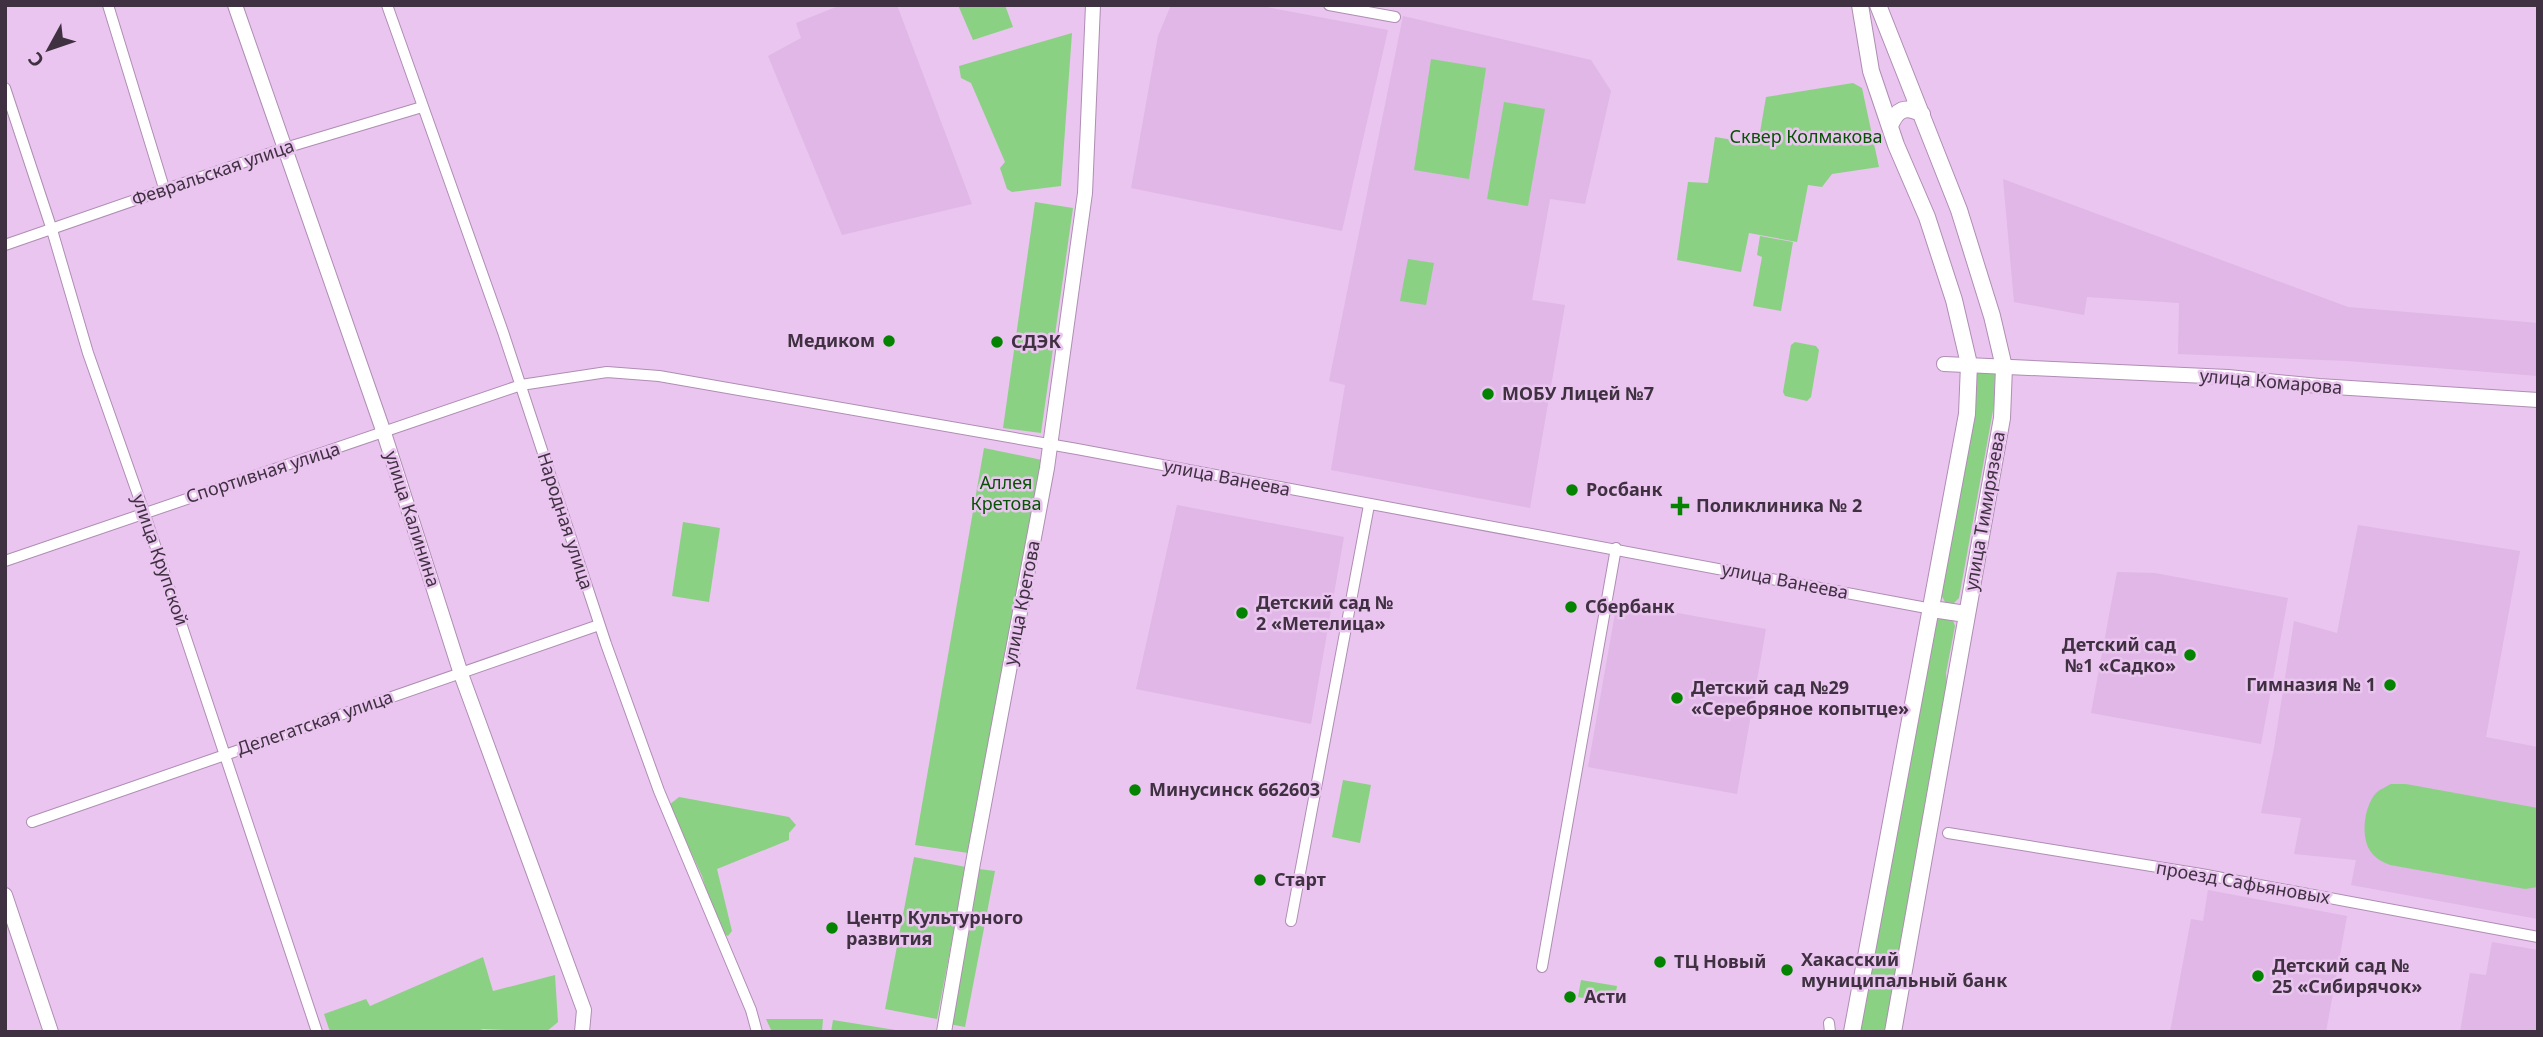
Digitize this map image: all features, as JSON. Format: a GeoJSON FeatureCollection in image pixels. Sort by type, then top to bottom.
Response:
{"type":"FeatureCollection","features":[{"type":"Feature","properties":{"kind":"main road","name":"улица Тимирязева"},"geometry":{"type":"LineString","coordinates":[[1852,1032],[1967,414],[1969,364],[1954,300],[1927,217],[1871,72],[1860,5]]}},
{"type":"Feature","properties":{"kind":"main road","name":"улица Тимирязева"},"geometry":{"type":"LineString","coordinates":[[1878,5],[1959,210],[1992,316],[2004,367],[2002,418],[1893,1032]]}},
{"type":"Feature","properties":{"kind":"main road"},"geometry":{"type":"LineString","coordinates":[[1890,126],[1895,115],[1902,110],[1912,109],[1922,114]]}},
{"type":"Feature","properties":{"kind":"main road"},"geometry":{"type":"LineString","coordinates":[[1932,609],[1966,614]]}},
{"type":"Feature","properties":{"kind":"street"},"geometry":{"type":"LineString","coordinates":[[108,5],[164,188]]}},
{"type":"Feature","properties":{"kind":"street","name":"улица Калинина"},"geometry":{"type":"LineString","coordinates":[[235,5],[384,433],[461,674],[584,1010],[582,1032]]}},
{"type":"Feature","properties":{"kind":"street","name":"Народная улица"},"geometry":{"type":"LineString","coordinates":[[387,5],[521,385],[599,625],[659,790],[758,1032]]}},
{"type":"Feature","properties":{"kind":"street","name":"улица Кретова"},"geometry":{"type":"LineString","coordinates":[[944,1032],[1047,468],[1085,193],[1093,5]]}},
{"type":"Feature","properties":{"kind":"street"},"geometry":{"type":"LineString","coordinates":[[1329,5],[1395,17]]}},
{"type":"Feature","properties":{"kind":"street","name":"улица Крупской"},"geometry":{"type":"LineString","coordinates":[[5,89],[52,230],[88,353],[145,512],[317,1032]]}},
{"type":"Feature","properties":{"kind":"street","name":"Февральская улица"},"geometry":{"type":"LineString","coordinates":[[5,245],[164,188],[422,107]]}},
{"type":"Feature","properties":{"kind":"street","name":"улица Комарова"},"geometry":{"type":"LineString","coordinates":[[1944,364],[2228,377],[2319,386],[2538,400]]}},
{"type":"Feature","properties":{"kind":"street","name":"улица Ванеева"},"geometry":{"type":"LineString","coordinates":[[521,385],[607,372],[659,376],[1049,444],[1932,609]]}},
{"type":"Feature","properties":{"kind":"street","name":"Спортивная улица"},"geometry":{"type":"LineString","coordinates":[[5,561],[521,385]]}},
{"type":"Feature","properties":{"kind":"street"},"geometry":{"type":"LineString","coordinates":[[1291,921],[1369,505]]}},
{"type":"Feature","properties":{"kind":"street"},"geometry":{"type":"LineString","coordinates":[[1542,967],[1616,548]]}},
{"type":"Feature","properties":{"kind":"street","name":"Делегатская улица"},"geometry":{"type":"LineString","coordinates":[[32,822],[599,625]]}},
{"type":"Feature","properties":{"kind":"street","name":"проезд Сафьяновых"},"geometry":{"type":"LineString","coordinates":[[1948,833],[2201,874],[2538,937]]}},
{"type":"Feature","properties":{"kind":"street"},"geometry":{"type":"LineString","coordinates":[[5,895],[51,1032]]}},
{"type":"Feature","properties":{"kind":"shaded area"},"geometry":{"type":"Polygon","coordinates":[[[841,5],[897,5],[972,204],[842,235],[768,56],[801,38],[796,23],[841,5]]]}},
{"type":"Feature","properties":{"kind":"shaded area"},"geometry":{"type":"Polygon","coordinates":[[[1171,5],[1256,5],[1388,30],[1342,231],[1131,188],[1158,36],[1171,5]]]}},
{"type":"Feature","properties":{"kind":"shaded area"},"geometry":{"type":"Polygon","coordinates":[[[1403,16],[1591,60],[1611,91],[1585,204],[1550,199],[1532,300],[1565,305],[1530,508],[1331,470],[1345,385],[1329,381],[1403,16]]]}},
{"type":"Feature","properties":{"kind":"shaded area"},"geometry":{"type":"Polygon","coordinates":[[[2003,179],[2348,307],[2538,323],[2538,376],[2347,361],[2178,354],[2179,303],[2087,297],[2084,315],[2014,302],[2003,179]]]}},
{"type":"Feature","properties":{"kind":"shaded area","name":"Детский сад № 2 «Метелица»"},"geometry":{"type":"Polygon","coordinates":[[[1177,505],[1344,537],[1311,724],[1136,689],[1177,505]]]}},
{"type":"Feature","properties":{"kind":"shaded area","name":"Гимназия № 1"},"geometry":{"type":"Polygon","coordinates":[[[2358,525],[2520,551],[2486,737],[2538,747],[2538,919],[2351,885],[2356,860],[2294,854],[2301,818],[2261,813],[2294,621],[2337,633],[2358,525]]]}},
{"type":"Feature","properties":{"kind":"shaded area","name":"Детский сад №1 «Cадко»"},"geometry":{"type":"Polygon","coordinates":[[[2117,572],[2155,573],[2288,598],[2261,744],[2091,713],[2117,572]]]}},
{"type":"Feature","properties":{"kind":"shaded area","name":"Детский сад №29 «Серебряное копытце»"},"geometry":{"type":"Polygon","coordinates":[[[1617,602],[1766,629],[1737,794],[1588,767],[1617,602]]]}},
{"type":"Feature","properties":{"kind":"shaded area","name":"Детский сад № 25 «Сибирячок»"},"geometry":{"type":"Polygon","coordinates":[[[2208,890],[2347,916],[2326,1032],[2170,1032],[2191,919],[2203,921],[2208,890]]]}},
{"type":"Feature","properties":{"kind":"shaded area"},"geometry":{"type":"Polygon","coordinates":[[[2492,942],[2538,950],[2538,1032],[2460,1032],[2470,973],[2486,975],[2492,942]]]}},
{"type":"Feature","properties":{"kind":"green space"},"geometry":{"type":"Polygon","coordinates":[[[958,5],[1005,5],[1013,27],[973,40],[958,5]]]}},
{"type":"Feature","properties":{"kind":"green space"},"geometry":{"type":"Polygon","coordinates":[[[1072,33],[1061,186],[1012,192],[1007,189],[1000,168],[1005,162],[971,83],[961,78],[959,66],[1072,33]]]}},
{"type":"Feature","properties":{"kind":"green space"},"geometry":{"type":"Polygon","coordinates":[[[1431,59],[1486,68],[1469,179],[1414,170],[1431,59]]]}},
{"type":"Feature","properties":{"kind":"green space","name":"Сквер Колмакова"},"geometry":{"type":"Polygon","coordinates":[[[1853,83],[1862,88],[1879,167],[1832,174],[1822,187],[1808,185],[1797,242],[1749,233],[1741,272],[1677,260],[1688,182],[1708,183],[1715,137],[1758,144],[1766,97],[1853,83]]]}},
{"type":"Feature","properties":{"kind":"green space"},"geometry":{"type":"Polygon","coordinates":[[[1504,102],[1545,109],[1528,206],[1487,199],[1504,102]]]}},
{"type":"Feature","properties":{"kind":"green space"},"geometry":{"type":"Polygon","coordinates":[[[1035,202],[1073,208],[1041,433],[1003,428],[1035,202]]]}},
{"type":"Feature","properties":{"kind":"green space"},"geometry":{"type":"Polygon","coordinates":[[[1760,236],[1793,242],[1781,311],[1753,306],[1762,257],[1757,255],[1760,236]]]}},
{"type":"Feature","properties":{"kind":"green space"},"geometry":{"type":"Polygon","coordinates":[[[1408,259],[1434,263],[1426,305],[1400,301],[1408,259]]]}},
{"type":"Feature","properties":{"kind":"green space"},"geometry":{"type":"Polygon","coordinates":[[[1795,342],[1816,346],[1819,350],[1811,397],[1807,401],[1785,396],[1783,392],[1791,345],[1795,342]]]}},
{"type":"Feature","properties":{"kind":"green space"},"geometry":{"type":"Polygon","coordinates":[[[1981,370],[1993,370],[1995,374],[1994,405],[1959,598],[1951,606],[1940,593],[1975,375],[1981,370]]]}},
{"type":"Feature","properties":{"kind":"green space","name":"Аллея Кретова"},"geometry":{"type":"Polygon","coordinates":[[[984,448],[1042,460],[968,853],[915,845],[984,448]]]}},
{"type":"Feature","properties":{"kind":"green space"},"geometry":{"type":"Polygon","coordinates":[[[683,522],[720,528],[709,602],[672,596],[683,522]]]}},
{"type":"Feature","properties":{"kind":"green space"},"geometry":{"type":"Polygon","coordinates":[[[1947,617],[1953,620],[1955,626],[1946,673],[1947,686],[1887,1032],[1859,1032],[1935,622],[1947,617]]]}},
{"type":"Feature","properties":{"kind":"green space"},"geometry":{"type":"Polygon","coordinates":[[[1343,780],[1371,785],[1360,843],[1332,837],[1343,780]]]}},
{"type":"Feature","properties":{"kind":"green space"},"geometry":{"type":"Polygon","coordinates":[[[2391,784],[2406,784],[2538,808],[2538,887],[2525,889],[2390,865],[2377,858],[2365,839],[2366,814],[2376,793],[2391,784]]]}},
{"type":"Feature","properties":{"kind":"green space"},"geometry":{"type":"Polygon","coordinates":[[[679,797],[789,817],[796,825],[789,833],[789,840],[717,869],[732,931],[728,936],[720,932],[702,876],[669,805],[679,797]]]}},
{"type":"Feature","properties":{"kind":"green space"},"geometry":{"type":"Polygon","coordinates":[[[914,857],[966,867],[937,1019],[885,1009],[914,857]]]}},
{"type":"Feature","properties":{"kind":"green space"},"geometry":{"type":"Polygon","coordinates":[[[979,869],[995,871],[965,1027],[949,1024],[979,869]]]}},
{"type":"Feature","properties":{"kind":"green space"},"geometry":{"type":"Polygon","coordinates":[[[483,957],[493,991],[555,975],[558,1022],[546,1032],[483,1029],[474,1032],[330,1032],[324,1014],[366,999],[370,1006],[483,957]]]}},
{"type":"Feature","properties":{"kind":"green space"},"geometry":{"type":"Polygon","coordinates":[[[1581,980],[1617,986],[1614,1004],[1578,997],[1581,980]]]}},
{"type":"Feature","properties":{"kind":"green space"},"geometry":{"type":"Polygon","coordinates":[[[766,1019],[823,1019],[822,1032],[772,1032],[766,1019]]]}},
{"type":"Feature","properties":{"kind":"green space"},"geometry":{"type":"Polygon","coordinates":[[[833,1020],[908,1032],[831,1032],[833,1020]]]}},
{"type":"Feature","properties":{"kind":"place","name":"Медиком"},"geometry":{"type":"Point","coordinates":[889,341]}},
{"type":"Feature","properties":{"kind":"place","name":"СДЭК"},"geometry":{"type":"Point","coordinates":[997,342]}},
{"type":"Feature","properties":{"kind":"place","name":"МОБУ Лицей №7"},"geometry":{"type":"Point","coordinates":[1488,394]}},
{"type":"Feature","properties":{"kind":"place","name":"Росбанк"},"geometry":{"type":"Point","coordinates":[1572,490]}},
{"type":"Feature","properties":{"kind":"place","name":"Поликлиника № 2"},"geometry":{"type":"Point","coordinates":[1680,506]}},
{"type":"Feature","properties":{"kind":"place","name":"Сбербанк"},"geometry":{"type":"Point","coordinates":[1571,607]}},
{"type":"Feature","properties":{"kind":"place","name":"Детский сад № 2 «Метелица»"},"geometry":{"type":"Point","coordinates":[1242,613]}},
{"type":"Feature","properties":{"kind":"place","name":"Детский сад №1 «Cадко»"},"geometry":{"type":"Point","coordinates":[2190,655]}},
{"type":"Feature","properties":{"kind":"place","name":"Гимназия № 1"},"geometry":{"type":"Point","coordinates":[2390,685]}},
{"type":"Feature","properties":{"kind":"place","name":"Детский сад №29 «Серебряное копытце»"},"geometry":{"type":"Point","coordinates":[1677,698]}},
{"type":"Feature","properties":{"kind":"place","name":"Минусинск 662603"},"geometry":{"type":"Point","coordinates":[1135,790]}},
{"type":"Feature","properties":{"kind":"place","name":"Старт"},"geometry":{"type":"Point","coordinates":[1260,880]}},
{"type":"Feature","properties":{"kind":"place","name":"Центр Культурного развития"},"geometry":{"type":"Point","coordinates":[832,928]}},
{"type":"Feature","properties":{"kind":"place","name":"ТЦ Новый"},"geometry":{"type":"Point","coordinates":[1660,962]}},
{"type":"Feature","properties":{"kind":"place","name":"Хакасский муниципальный банк"},"geometry":{"type":"Point","coordinates":[1787,970]}},
{"type":"Feature","properties":{"kind":"place","name":"Детский сад № 25 «Сибирячок»"},"geometry":{"type":"Point","coordinates":[2258,976]}},
{"type":"Feature","properties":{"kind":"place","name":"Асти"},"geometry":{"type":"Point","coordinates":[1570,997]}}]}
